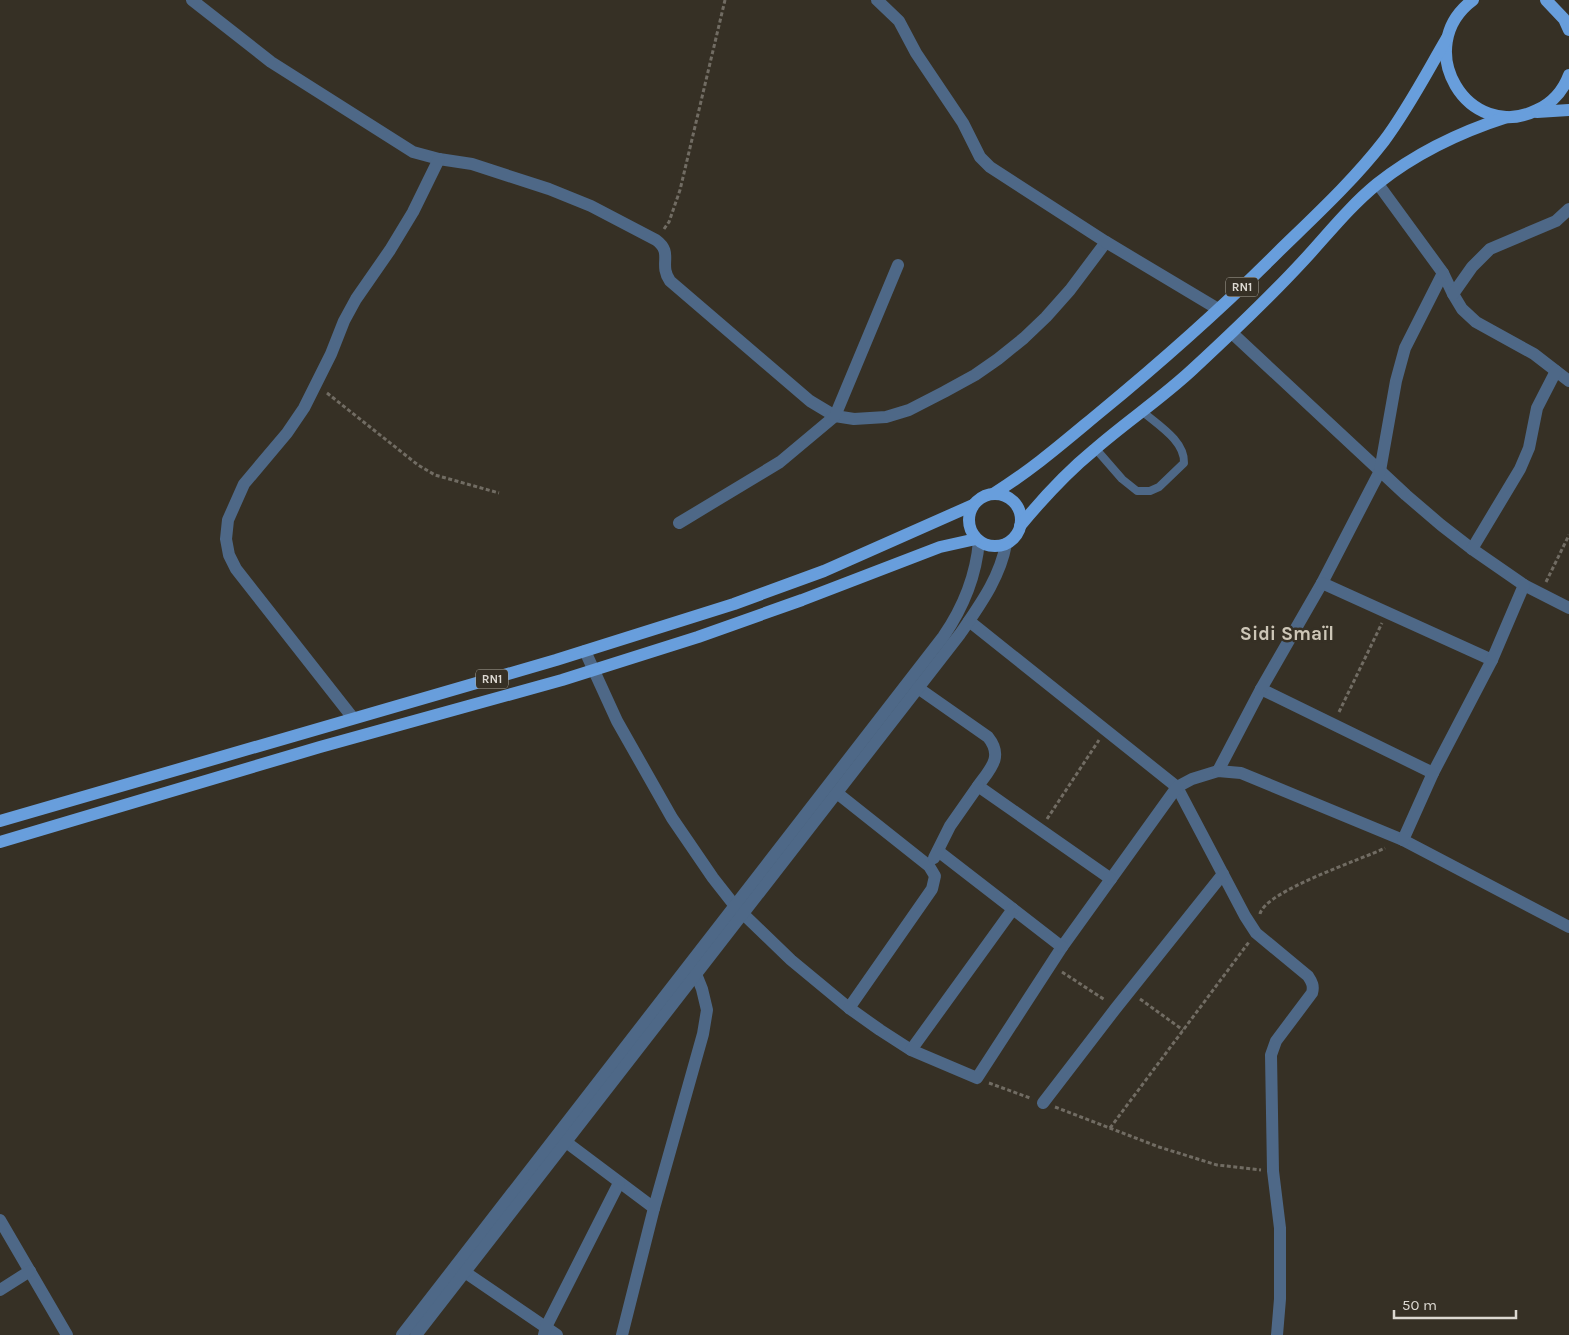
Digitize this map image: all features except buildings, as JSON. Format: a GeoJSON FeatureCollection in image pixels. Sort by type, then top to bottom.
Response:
{"type":"FeatureCollection","features":[{"type":"Feature","properties":{"kind":"main road"},"geometry":{"type":"LineString","coordinates":[[1546,0],[1554,4],[1569,30]]}},
{"type":"Feature","properties":{"kind":"main road","name":"RN1"},"geometry":{"type":"LineString","coordinates":[[0,821],[585,651],[734,604],[860,556],[973,505],[986,495],[993,494],[1047,457],[1171,352],[1218,310],[1293,237],[1370,157],[1396,124],[1447,38],[1451,26],[1469,2]]}},
{"type":"Feature","properties":{"kind":"main road","name":"RN1"},"geometry":{"type":"LineString","coordinates":[[1447,38],[1446,63],[1449,75],[1462,96],[1483,111],[1507,117]]}},
{"type":"Feature","properties":{"kind":"main road","name":"RN1"},"geometry":{"type":"LineString","coordinates":[[1532,113],[1553,100],[1569,75]]}},
{"type":"Feature","properties":{"kind":"main road","name":"RN1"},"geometry":{"type":"LineString","coordinates":[[0,842],[320,747],[594,670],[698,637],[802,600],[940,547],[978,540],[992,546],[1006,544],[1012,540],[1020,526],[1049,492],[1095,448],[1143,412],[1186,376],[1232,333],[1299,266],[1342,217],[1378,184],[1418,156],[1461,133],[1507,117],[1569,110]]}},
{"type":"Feature","properties":{"kind":"main road"},"geometry":{"type":"LineString","coordinates":[[993,494],[1009,498],[1015,503],[1021,518],[1020,526]]}},
{"type":"Feature","properties":{"kind":"main road"},"geometry":{"type":"LineString","coordinates":[[973,505],[968,519],[969,526],[978,540]]}},
{"type":"Feature","properties":{"kind":"street"},"geometry":{"type":"LineString","coordinates":[[192,0],[271,62],[414,152],[439,159],[472,164],[549,189],[590,206],[656,240],[663,245],[666,252],[665,273],[670,281],[797,390],[834,416],[854,419],[886,417],[910,410],[975,375],[998,359],[1046,317],[1070,290],[1106,242]]}},
{"type":"Feature","properties":{"kind":"street"},"geometry":{"type":"LineString","coordinates":[[877,0],[899,21],[916,53],[963,123],[980,157],[990,167],[1106,242],[1218,310]]}},
{"type":"Feature","properties":{"kind":"street"},"geometry":{"type":"LineString","coordinates":[[353,718],[236,569],[229,555],[226,539],[228,520],[244,484],[287,433],[304,408],[331,354],[344,321],[356,299],[390,250],[413,212],[439,159]]}},
{"type":"Feature","properties":{"kind":"street"},"geometry":{"type":"LineString","coordinates":[[1378,184],[1443,273],[1462,309],[1476,322],[1534,354],[1569,381]]}},
{"type":"Feature","properties":{"kind":"street"},"geometry":{"type":"LineString","coordinates":[[1453,294],[1472,267],[1490,250],[1556,222],[1569,209]]}},
{"type":"Feature","properties":{"kind":"street"},"geometry":{"type":"LineString","coordinates":[[679,523],[780,462],[834,416],[898,265]]}},
{"type":"Feature","properties":{"kind":"street"},"geometry":{"type":"LineString","coordinates":[[1218,771],[1261,689],[1322,583],[1380,472],[1396,381],[1405,348],[1443,273]]}},
{"type":"Feature","properties":{"kind":"street"},"geometry":{"type":"LineString","coordinates":[[1232,333],[1380,472],[1441,525],[1524,585],[1569,608]]}},
{"type":"Feature","properties":{"kind":"street"},"geometry":{"type":"LineString","coordinates":[[1472,549],[1520,469],[1529,448],[1537,408],[1556,371]]}},
{"type":"Feature","properties":{"kind":"street"},"geometry":{"type":"LineString","coordinates":[[416,1335],[460,1269],[739,910],[953,622],[969,589],[976,563],[978,540]]}},
{"type":"Feature","properties":{"kind":"street"},"geometry":{"type":"LineString","coordinates":[[402,1335],[566,1142],[696,974],[739,910],[837,793],[918,688],[969,621],[998,572],[1003,561],[1006,544]]}},
{"type":"Feature","properties":{"kind":"street"},"geometry":{"type":"LineString","coordinates":[[1322,583],[1492,660]]}},
{"type":"Feature","properties":{"kind":"street"},"geometry":{"type":"LineString","coordinates":[[1403,840],[1433,773],[1492,660],[1524,585]]}},
{"type":"Feature","properties":{"kind":"street"},"geometry":{"type":"LineString","coordinates":[[969,621],[1177,787],[1256,933],[1308,976],[1313,988],[1312,993],[1276,1041],[1271,1055],[1273,1172],[1280,1228],[1280,1299],[1277,1335]]}},
{"type":"Feature","properties":{"kind":"street"},"geometry":{"type":"LineString","coordinates":[[585,651],[617,721],[672,818],[708,871],[739,910],[790,960],[850,1008],[911,1050],[977,1078],[1062,947],[1177,787],[1192,779],[1218,771],[1241,773],[1403,840],[1569,927]]}},
{"type":"Feature","properties":{"kind":"street"},"geometry":{"type":"LineString","coordinates":[[918,688],[988,738],[994,744],[996,752],[995,761],[950,826],[929,866]]}},
{"type":"Feature","properties":{"kind":"street"},"geometry":{"type":"LineString","coordinates":[[1261,689],[1433,773]]}},
{"type":"Feature","properties":{"kind":"street"},"geometry":{"type":"LineString","coordinates":[[978,786],[1111,879]]}},
{"type":"Feature","properties":{"kind":"street"},"geometry":{"type":"LineString","coordinates":[[837,793],[929,866],[935,876],[932,889],[850,1008]]}},
{"type":"Feature","properties":{"kind":"street"},"geometry":{"type":"LineString","coordinates":[[938,851],[1062,947]]}},
{"type":"Feature","properties":{"kind":"street"},"geometry":{"type":"LineString","coordinates":[[1043,1103],[1223,874]]}},
{"type":"Feature","properties":{"kind":"street"},"geometry":{"type":"LineString","coordinates":[[911,1050],[1013,909]]}},
{"type":"Feature","properties":{"kind":"street"},"geometry":{"type":"LineString","coordinates":[[622,1335],[707,1010],[696,974]]}},
{"type":"Feature","properties":{"kind":"street"},"geometry":{"type":"LineString","coordinates":[[566,1142],[654,1208]]}},
{"type":"Feature","properties":{"kind":"street"},"geometry":{"type":"LineString","coordinates":[[545,1331],[620,1183]]}},
{"type":"Feature","properties":{"kind":"street"},"geometry":{"type":"LineString","coordinates":[[0,1220],[67,1335]]}},
{"type":"Feature","properties":{"kind":"street"},"geometry":{"type":"LineString","coordinates":[[460,1269],[545,1331],[557,1335]]}},
{"type":"Feature","properties":{"kind":"street"},"geometry":{"type":"LineString","coordinates":[[0,1290],[30,1271]]}},
{"type":"Feature","properties":{"kind":"lane"},"geometry":{"type":"LineString","coordinates":[[1095,448],[1122,479],[1137,491],[1150,491],[1159,487],[1184,463],[1184,455],[1180,446],[1143,412]]}},
{"type":"Feature","properties":{"kind":"path"},"geometry":{"type":"LineString","coordinates":[[656,240],[669,222],[680,190],[725,0]]}},
{"type":"Feature","properties":{"kind":"path"},"geometry":{"type":"LineString","coordinates":[[316,384],[418,465],[435,474],[499,493]]}},
{"type":"Feature","properties":{"kind":"path"},"geometry":{"type":"LineString","coordinates":[[1540,594],[1569,535]]}},
{"type":"Feature","properties":{"kind":"path"},"geometry":{"type":"LineString","coordinates":[[1333,724],[1387,613]]}},
{"type":"Feature","properties":{"kind":"path"},"geometry":{"type":"LineString","coordinates":[[1040,830],[1106,730]]}},
{"type":"Feature","properties":{"kind":"path"},"geometry":{"type":"LineString","coordinates":[[1110,1128],[1256,933],[1261,910],[1269,902],[1289,889],[1403,840]]}},
{"type":"Feature","properties":{"kind":"path"},"geometry":{"type":"LineString","coordinates":[[1051,964],[1116,1008]]}},
{"type":"Feature","properties":{"kind":"path"},"geometry":{"type":"LineString","coordinates":[[1130,992],[1183,1030]]}},
{"type":"Feature","properties":{"kind":"path"},"geometry":{"type":"LineString","coordinates":[[977,1078],[1159,1148],[1218,1165],[1273,1172]]}},
{"type":"Feature","properties":{"kind":"district","name":"Sidi Smaïl"},"geometry":{"type":"Point","coordinates":[1287,633]}}]}
